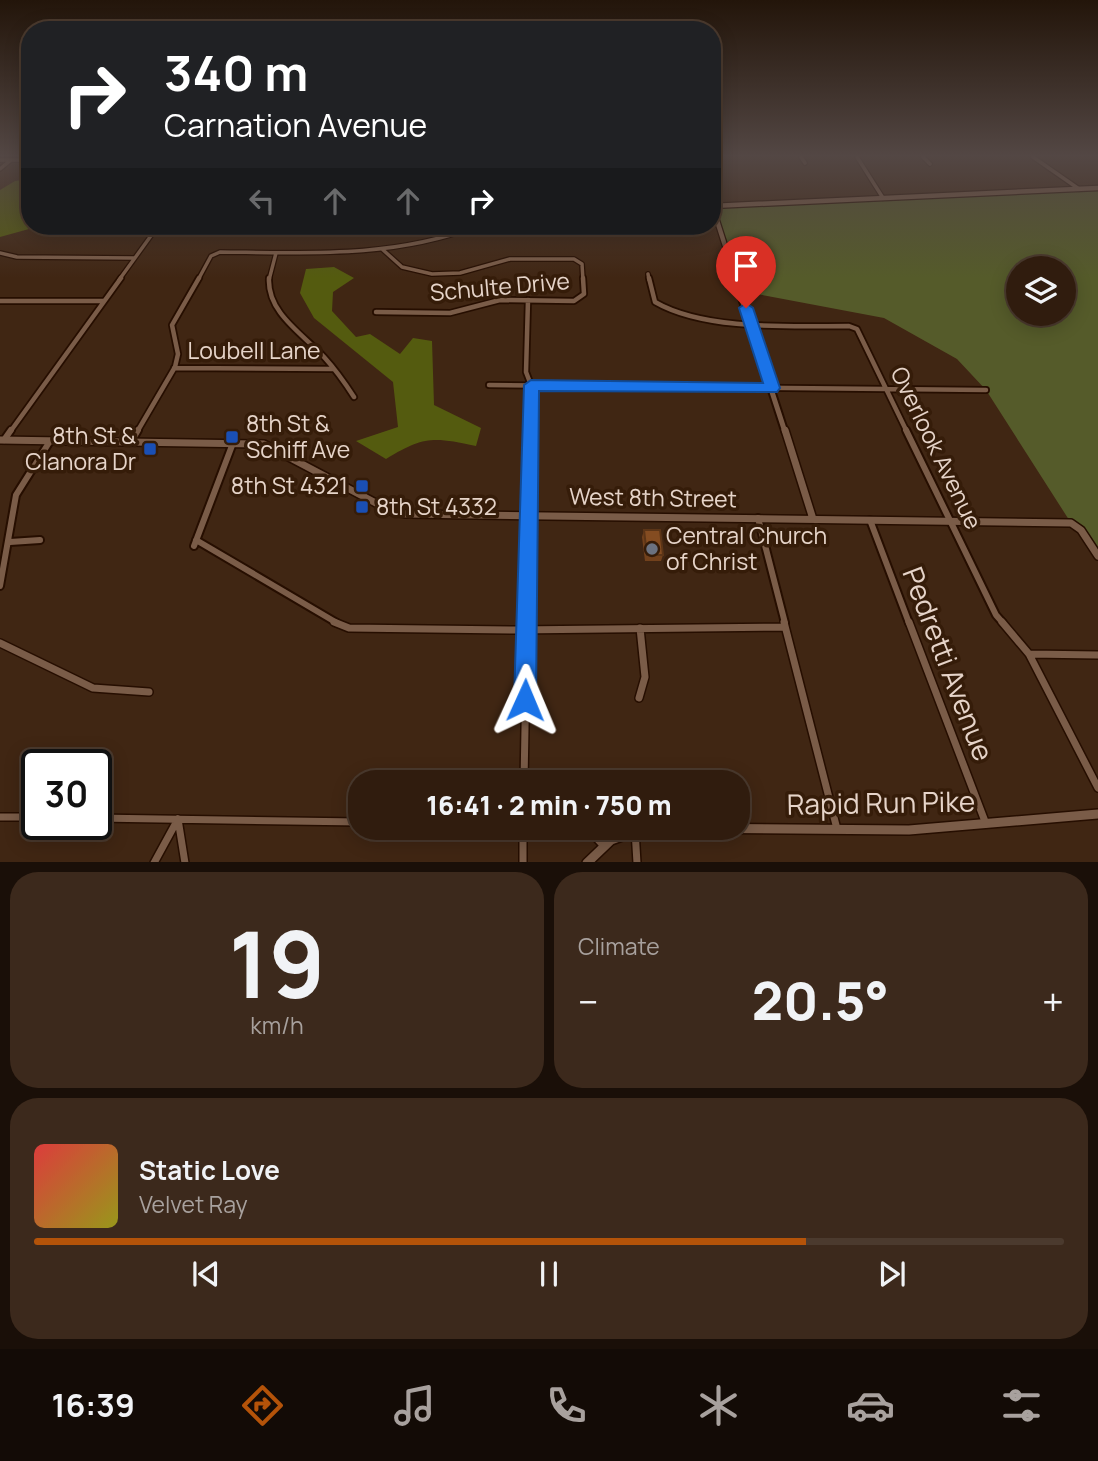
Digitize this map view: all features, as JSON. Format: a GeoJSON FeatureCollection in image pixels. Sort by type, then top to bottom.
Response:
{"type":"FeatureCollection","features":[{"type":"Feature","properties":{"kind":"street"},"geometry":{"type":"LineString","coordinates":[[721,205],[900,197]]}},
{"type":"Feature","properties":{"kind":"street"},"geometry":{"type":"LineString","coordinates":[[721,232],[813,519]]}},
{"type":"Feature","properties":{"kind":"street"},"geometry":{"type":"LineString","coordinates":[[2,440],[151,235]]}},
{"type":"Feature","properties":{"kind":"street"},"geometry":{"type":"LineString","coordinates":[[131,442],[174,368],[178,353],[172,335],[174,320],[209,257],[223,252],[348,253],[454,235]]}},
{"type":"Feature","properties":{"kind":"street","name":"Schulte Drive"},"geometry":{"type":"LineString","coordinates":[[376,312],[450,313],[493,301],[581,299],[584,294],[582,264],[574,259],[510,259],[467,272],[432,274],[402,267],[382,248]]}},
{"type":"Feature","properties":{"kind":"street"},"geometry":{"type":"LineString","coordinates":[[0,253],[17,257],[134,258]]}},
{"type":"Feature","properties":{"kind":"street"},"geometry":{"type":"LineString","coordinates":[[276,253],[268,275],[276,309],[333,369],[354,397]]}},
{"type":"Feature","properties":{"kind":"street","name":"Overlook Avenue"},"geometry":{"type":"LineString","coordinates":[[648,274],[653,297],[664,310],[678,314],[751,324],[855,327],[859,331],[996,615],[1029,654],[1098,788]]}},
{"type":"Feature","properties":{"kind":"street"},"geometry":{"type":"LineString","coordinates":[[524,770],[531,385],[526,372],[528,300]]}},
{"type":"Feature","properties":{"kind":"street"},"geometry":{"type":"LineString","coordinates":[[0,301],[103,301]]}},
{"type":"Feature","properties":{"kind":"street","name":"Loubell Lane"},"geometry":{"type":"LineString","coordinates":[[174,368],[333,369]]}},
{"type":"Feature","properties":{"kind":"street"},"geometry":{"type":"LineString","coordinates":[[489,385],[986,390]]}},
{"type":"Feature","properties":{"kind":"street","name":"West 8th Street"},"geometry":{"type":"LineString","coordinates":[[2,440],[271,445],[398,513],[1071,523],[1081,530],[1098,556]]}},
{"type":"Feature","properties":{"kind":"street"},"geometry":{"type":"LineString","coordinates":[[0,586],[10,542],[11,512],[16,494],[50,441]]}},
{"type":"Feature","properties":{"kind":"street"},"geometry":{"type":"LineString","coordinates":[[233,443],[195,543],[205,543],[340,625],[527,629],[785,627]]}},
{"type":"Feature","properties":{"kind":"street"},"geometry":{"type":"LineString","coordinates":[[758,518],[837,830]]}},
{"type":"Feature","properties":{"kind":"street","name":"Pedretti Avenue"},"geometry":{"type":"LineString","coordinates":[[870,520],[986,824]]}},
{"type":"Feature","properties":{"kind":"street"},"geometry":{"type":"LineString","coordinates":[[10,542],[40,540]]}},
{"type":"Feature","properties":{"kind":"street"},"geometry":{"type":"LineString","coordinates":[[639,698],[645,677],[640,628]]}},
{"type":"Feature","properties":{"kind":"street"},"geometry":{"type":"LineString","coordinates":[[0,643],[93,688],[149,692]]}},
{"type":"Feature","properties":{"kind":"street"},"geometry":{"type":"LineString","coordinates":[[1029,654],[1098,656]]}},
{"type":"Feature","properties":{"kind":"street","name":"Rapid Run Pike"},"geometry":{"type":"LineString","coordinates":[[750,829],[909,830],[1098,814]]}},
{"type":"Feature","properties":{"kind":"street"},"geometry":{"type":"LineString","coordinates":[[0,817],[21,817]]}},
{"type":"Feature","properties":{"kind":"street"},"geometry":{"type":"LineString","coordinates":[[112,818],[348,822]]}},
{"type":"Feature","properties":{"kind":"street"},"geometry":{"type":"LineString","coordinates":[[156,862],[178,819]]}},
{"type":"Feature","properties":{"kind":"street"},"geometry":{"type":"LineString","coordinates":[[178,819],[185,862]]}},
{"type":"Feature","properties":{"kind":"street"},"geometry":{"type":"LineString","coordinates":[[523,840],[523,862]]}},
{"type":"Feature","properties":{"kind":"street"},"geometry":{"type":"LineString","coordinates":[[598,840],[603,845]]}},
{"type":"Feature","properties":{"kind":"street"},"geometry":{"type":"LineString","coordinates":[[588,862],[603,845],[614,840]]}},
{"type":"Feature","properties":{"kind":"street"},"geometry":{"type":"LineString","coordinates":[[637,862],[638,840]]}},
{"type":"Feature","properties":{"kind":"green space"},"geometry":{"type":"Polygon","coordinates":[[[0,197],[21,197],[21,231],[0,237],[0,197]]]}},
{"type":"Feature","properties":{"kind":"green space"},"geometry":{"type":"Polygon","coordinates":[[[900,197],[1098,197],[1098,556],[1071,523],[986,390],[957,359],[884,318],[741,291],[721,232],[721,206],[900,197]]]}},
{"type":"Feature","properties":{"kind":"green space"},"geometry":{"type":"Polygon","coordinates":[[[334,267],[354,278],[333,292],[332,311],[356,337],[370,334],[400,354],[413,338],[432,341],[434,405],[481,428],[476,446],[429,440],[410,446],[386,459],[356,441],[398,427],[393,382],[314,318],[300,293],[306,269],[334,267]]]}},
{"type":"Feature","properties":{"kind":"building"},"geometry":{"type":"Polygon","coordinates":[[[644,530],[660,530],[663,555],[647,555],[644,530]]]}},
{"type":"Feature","properties":{"kind":"place","name":"8th St & Schiff Ave"},"geometry":{"type":"Point","coordinates":[232,437]}},
{"type":"Feature","properties":{"kind":"place","name":"8th St & Clanora Dr"},"geometry":{"type":"Point","coordinates":[150,449]}},
{"type":"Feature","properties":{"kind":"place","name":"8th St 4321"},"geometry":{"type":"Point","coordinates":[362,486]}},
{"type":"Feature","properties":{"kind":"place","name":"8th St 4332"},"geometry":{"type":"Point","coordinates":[362,507]}},
{"type":"Feature","properties":{"kind":"place","name":"Central Church of Christ"},"geometry":{"type":"Point","coordinates":[652,549]}},
{"type":"Feature","properties":{"kind":"route"},"geometry":{"type":"LineString","coordinates":[[525,700],[531,385],[772,388],[746,308]]}}]}
